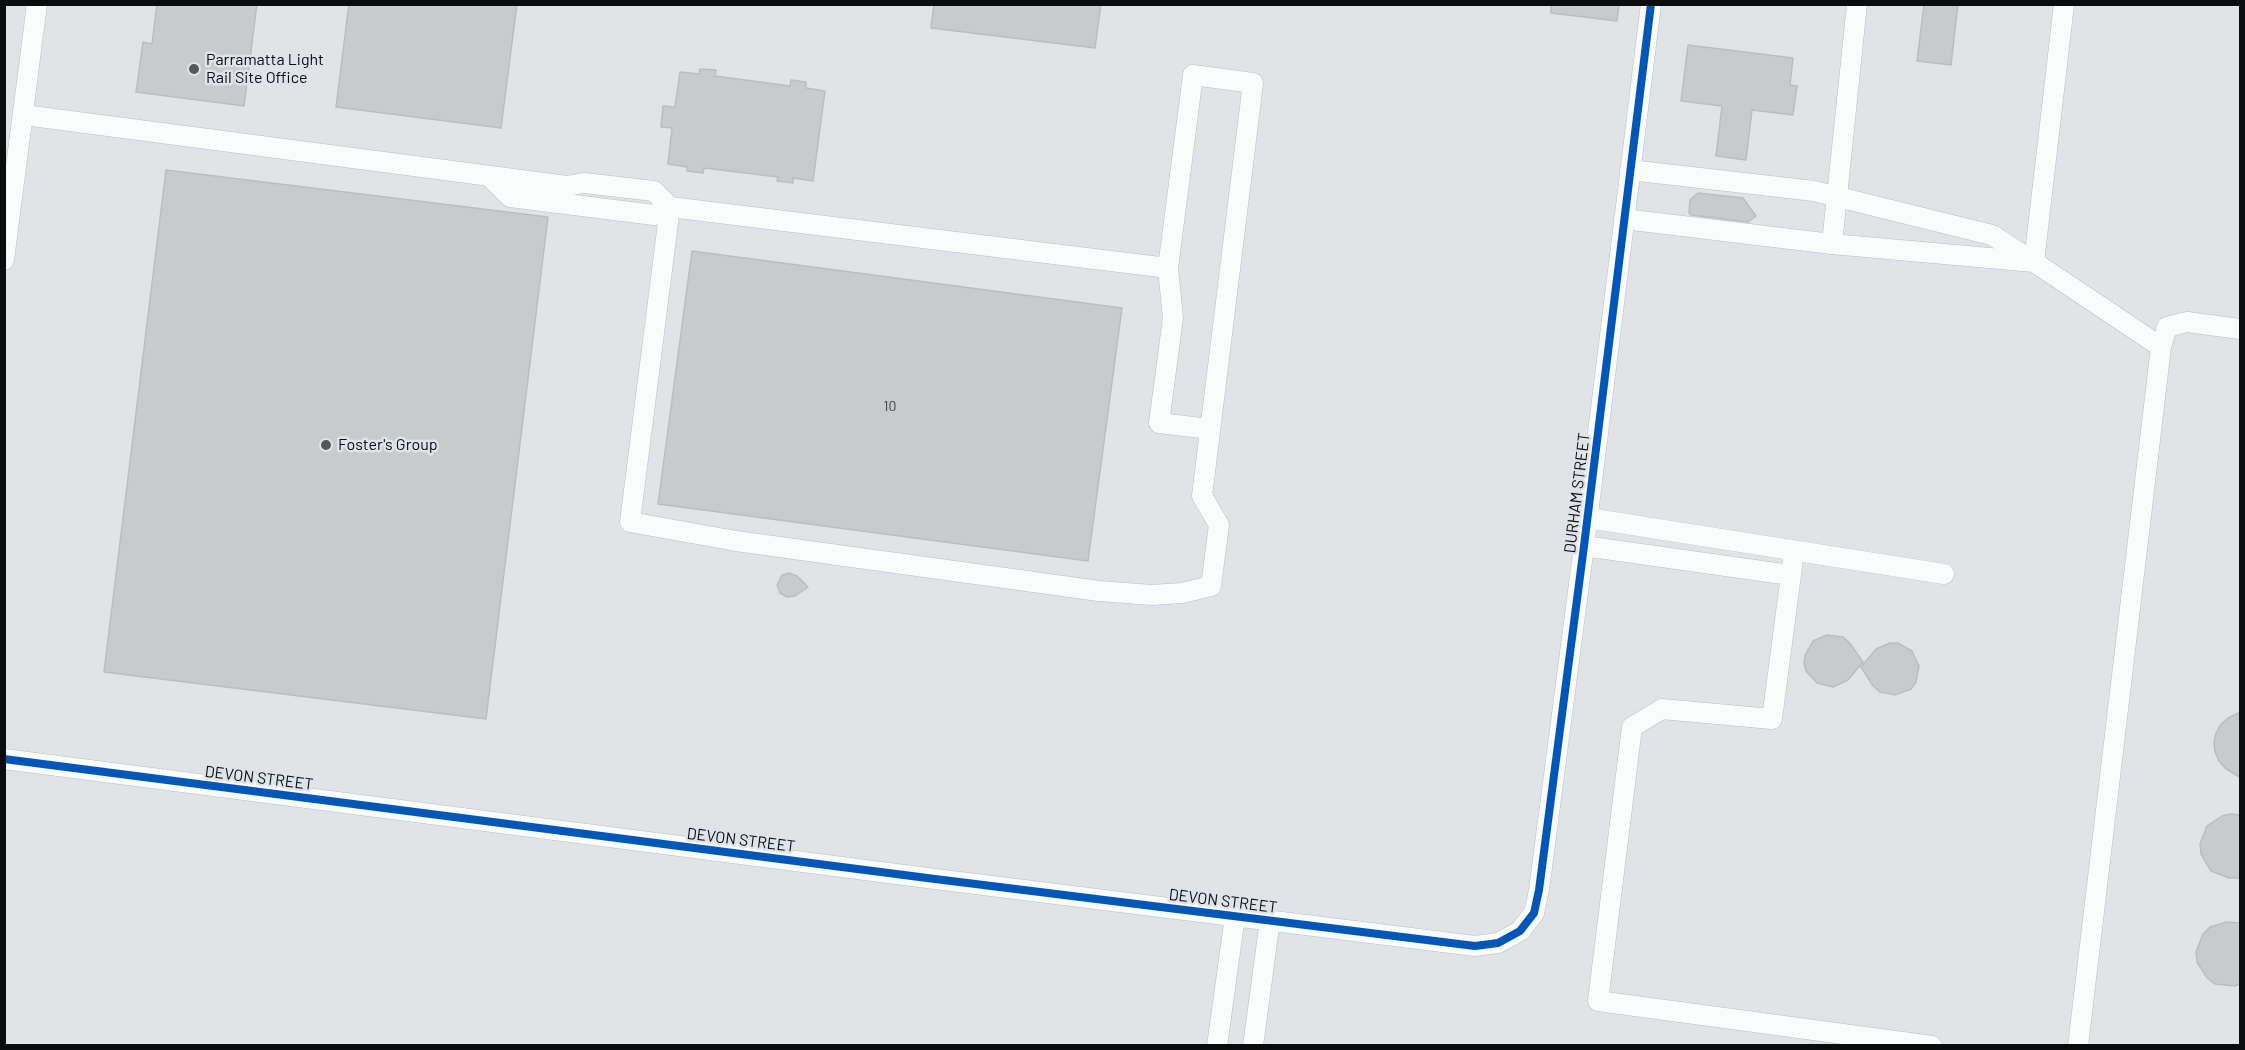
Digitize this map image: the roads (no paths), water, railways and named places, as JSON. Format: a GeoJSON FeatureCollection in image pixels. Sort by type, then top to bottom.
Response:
{"type":"FeatureCollection","features":[{"type":"Feature","properties":{"kind":"street"},"geometry":{"type":"LineString","coordinates":[[4,260],[24,115],[36,4]]}},
{"type":"Feature","properties":{"kind":"street","name":"DURHAM STREET"},"geometry":{"type":"LineString","coordinates":[[1475,946],[1498,943],[1520,931],[1534,913],[1588,518],[1651,4]]}},
{"type":"Feature","properties":{"kind":"street"},"geometry":{"type":"LineString","coordinates":[[1832,244],[1857,4]]}},
{"type":"Feature","properties":{"kind":"street"},"geometry":{"type":"LineString","coordinates":[[2034,261],[2064,4]]}},
{"type":"Feature","properties":{"kind":"street"},"geometry":{"type":"LineString","coordinates":[[670,207],[630,522],[736,541],[1099,591],[1152,595],[1182,593],[1211,586],[1219,525],[1202,496],[1253,82],[1193,75],[1168,268],[1173,318],[1159,423],[1210,429]]}},
{"type":"Feature","properties":{"kind":"street"},"geometry":{"type":"LineString","coordinates":[[24,115],[567,186],[584,183],[654,191],[670,207]]}},
{"type":"Feature","properties":{"kind":"street"},"geometry":{"type":"LineString","coordinates":[[1630,170],[1814,191],[1992,235],[2161,347]]}},
{"type":"Feature","properties":{"kind":"street"},"geometry":{"type":"LineString","coordinates":[[489,176],[510,197],[654,215],[670,207],[1168,268]]}},
{"type":"Feature","properties":{"kind":"street"},"geometry":{"type":"LineString","coordinates":[[1624,219],[1832,244],[2034,261]]}},
{"type":"Feature","properties":{"kind":"street"},"geometry":{"type":"LineString","coordinates":[[2078,1046],[2161,347],[2167,327],[2187,322],[2241,329]]}},
{"type":"Feature","properties":{"kind":"street"},"geometry":{"type":"LineString","coordinates":[[1588,518],[1944,574]]}},
{"type":"Feature","properties":{"kind":"street"},"geometry":{"type":"LineString","coordinates":[[1584,546],[1790,575]]}},
{"type":"Feature","properties":{"kind":"street"},"geometry":{"type":"LineString","coordinates":[[1794,552],[1772,719],[1662,709],[1632,727],[1598,1001],[1932,1046]]}},
{"type":"Feature","properties":{"kind":"street","name":"DEVON STREET"},"geometry":{"type":"LineString","coordinates":[[4,759],[1475,946]]}},
{"type":"Feature","properties":{"kind":"street"},"geometry":{"type":"LineString","coordinates":[[1217,1046],[1235,916]]}},
{"type":"Feature","properties":{"kind":"street"},"geometry":{"type":"LineString","coordinates":[[1254,1046],[1270,920]]}},
{"type":"Feature","properties":{"kind":"place","name":"Parramatta Light Rail Site Office"},"geometry":{"type":"Point","coordinates":[194,69]}},
{"type":"Feature","properties":{"kind":"place","name":"Foster's Group"},"geometry":{"type":"Point","coordinates":[326,445]}}]}
